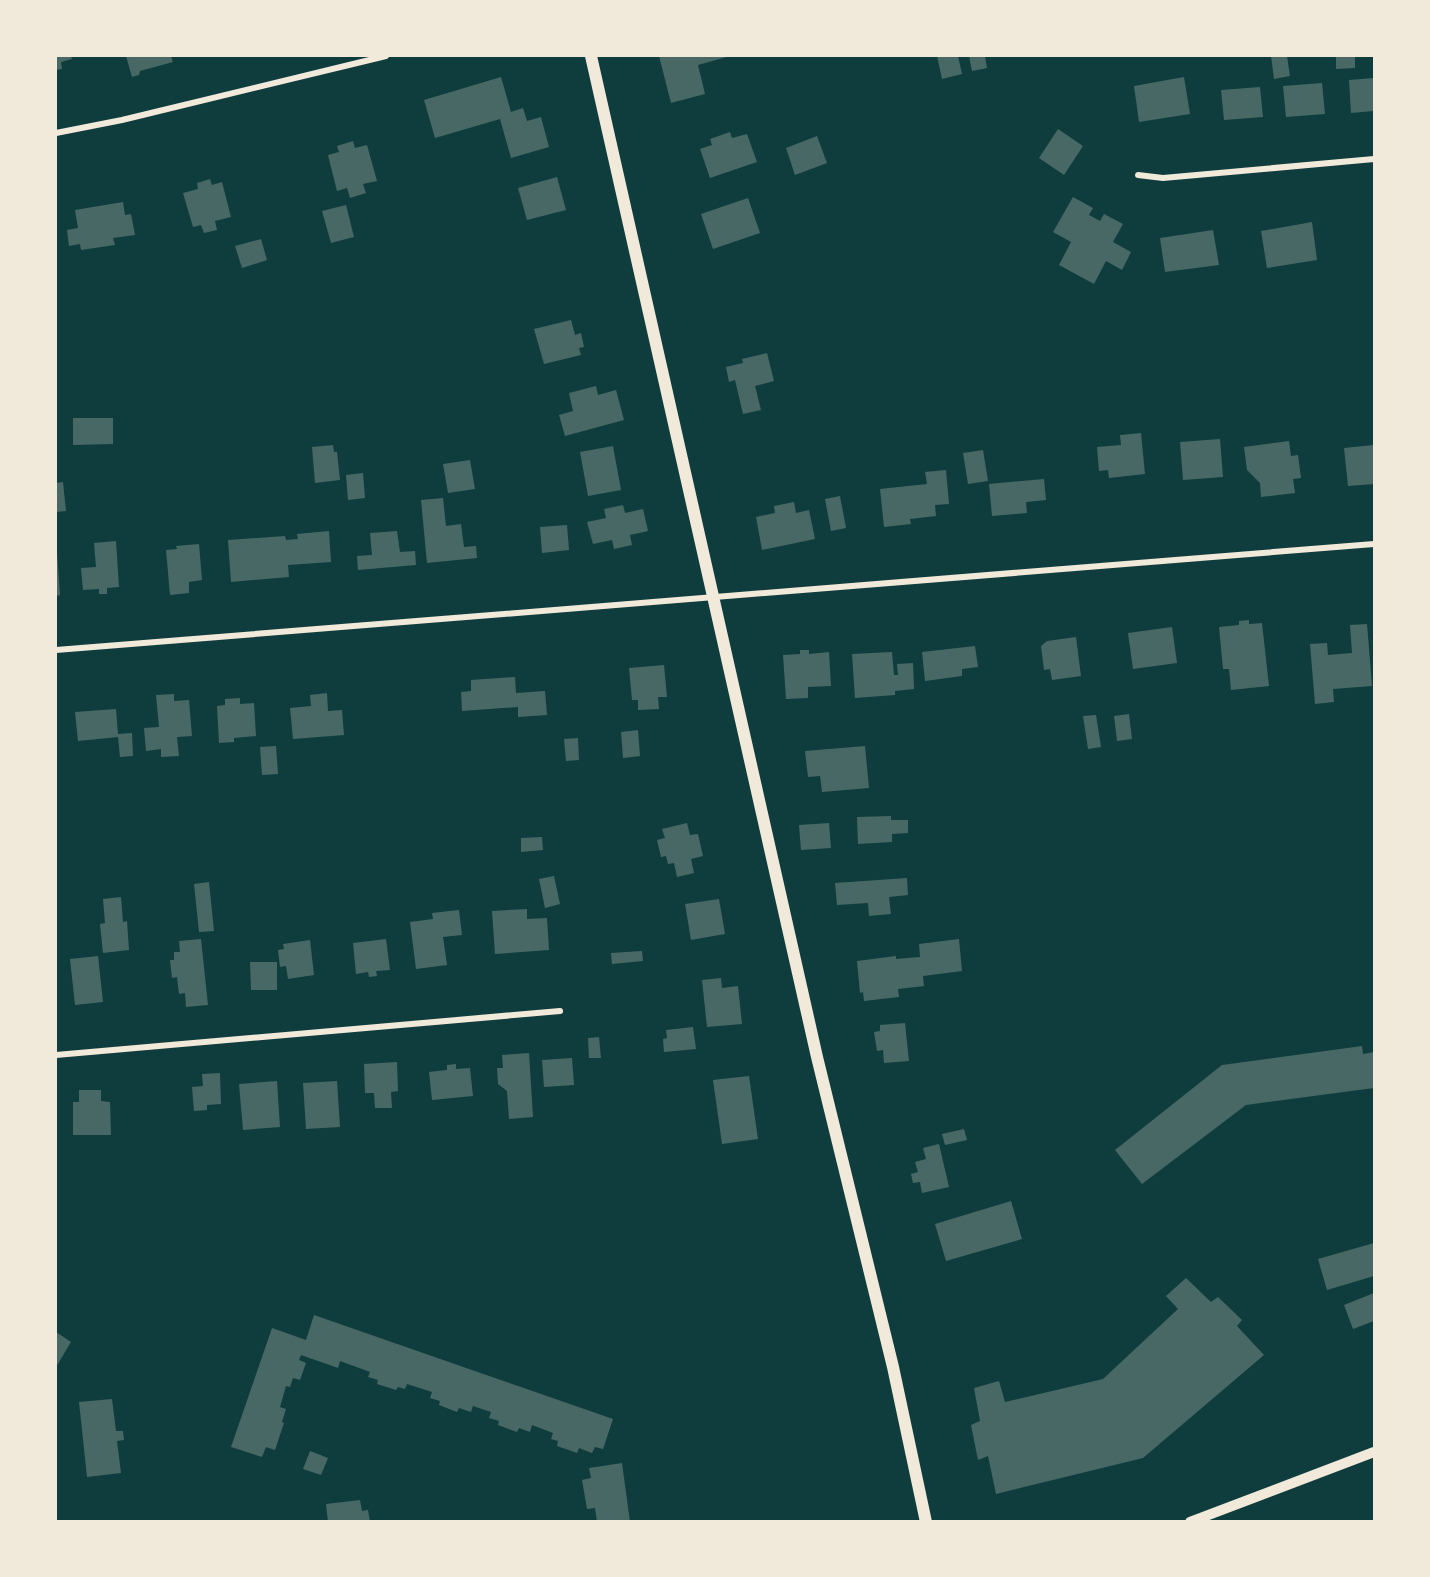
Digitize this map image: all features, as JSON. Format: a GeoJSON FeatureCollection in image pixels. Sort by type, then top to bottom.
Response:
{"type":"FeatureCollection","features":[{"type":"Feature","properties":{"kind":"main road"},"geometry":{"type":"LineString","coordinates":[[591,56],[817,1057],[893,1367],[926,1521]]}},
{"type":"Feature","properties":{"kind":"street"},"geometry":{"type":"LineString","coordinates":[[56,133],[122,120],[386,56]]}},
{"type":"Feature","properties":{"kind":"street"},"geometry":{"type":"LineString","coordinates":[[1138,174],[1163,178],[1374,159]]}},
{"type":"Feature","properties":{"kind":"street"},"geometry":{"type":"LineString","coordinates":[[56,650],[1374,544]]}},
{"type":"Feature","properties":{"kind":"street"},"geometry":{"type":"LineString","coordinates":[[56,1055],[560,1011]]}},
{"type":"Feature","properties":{"kind":"street"},"geometry":{"type":"LineString","coordinates":[[1190,1521],[1374,1452]]}},
{"type":"Feature","properties":{"kind":"building"},"geometry":{"type":"Polygon","coordinates":[[[56,56],[71,56],[72,59],[61,62],[62,69],[56,70],[56,56]]]}},
{"type":"Feature","properties":{"kind":"building"},"geometry":{"type":"Polygon","coordinates":[[[126,56],[171,56],[173,62],[140,71],[139,75],[132,77],[126,56]]]}},
{"type":"Feature","properties":{"kind":"building"},"geometry":{"type":"Polygon","coordinates":[[[659,56],[730,56],[698,65],[705,94],[671,103],[659,56]]]}},
{"type":"Feature","properties":{"kind":"building"},"geometry":{"type":"Polygon","coordinates":[[[937,56],[958,56],[962,74],[942,79],[937,56]]]}},
{"type":"Feature","properties":{"kind":"building"},"geometry":{"type":"Polygon","coordinates":[[[969,56],[985,56],[987,68],[972,71],[969,56]]]}},
{"type":"Feature","properties":{"kind":"building"},"geometry":{"type":"Polygon","coordinates":[[[1271,56],[1287,56],[1290,76],[1274,79],[1271,56]]]}},
{"type":"Feature","properties":{"kind":"building"},"geometry":{"type":"Polygon","coordinates":[[[1336,56],[1355,56],[1355,68],[1336,69],[1336,56]]]}},
{"type":"Feature","properties":{"kind":"building"},"geometry":{"type":"Polygon","coordinates":[[[501,77],[511,112],[523,108],[527,121],[541,117],[549,147],[511,158],[500,119],[435,138],[424,100],[501,77]]]}},
{"type":"Feature","properties":{"kind":"building"},"geometry":{"type":"Polygon","coordinates":[[[1184,77],[1190,114],[1139,122],[1134,86],[1184,77]]]}},
{"type":"Feature","properties":{"kind":"building"},"geometry":{"type":"Polygon","coordinates":[[[1374,78],[1374,111],[1351,113],[1349,80],[1374,78]]]}},
{"type":"Feature","properties":{"kind":"building"},"geometry":{"type":"Polygon","coordinates":[[[1322,83],[1325,114],[1286,117],[1283,86],[1322,83]]]}},
{"type":"Feature","properties":{"kind":"building"},"geometry":{"type":"Polygon","coordinates":[[[1260,87],[1263,117],[1224,120],[1221,90],[1260,87]]]}},
{"type":"Feature","properties":{"kind":"building"},"geometry":{"type":"Polygon","coordinates":[[[1058,129],[1083,146],[1064,175],[1039,158],[1058,129]]]}},
{"type":"Feature","properties":{"kind":"building"},"geometry":{"type":"Polygon","coordinates":[[[730,132],[732,138],[747,134],[757,162],[710,178],[700,149],[712,145],[710,139],[730,132]]]}},
{"type":"Feature","properties":{"kind":"building"},"geometry":{"type":"Polygon","coordinates":[[[817,136],[827,163],[795,175],[786,148],[817,136]]]}},
{"type":"Feature","properties":{"kind":"building"},"geometry":{"type":"Polygon","coordinates":[[[353,141],[355,148],[367,145],[377,181],[363,184],[366,193],[350,198],[347,188],[337,191],[328,155],[339,152],[337,146],[353,141]]]}},
{"type":"Feature","properties":{"kind":"building"},"geometry":{"type":"Polygon","coordinates":[[[557,177],[566,210],[527,220],[518,188],[557,177]]]}},
{"type":"Feature","properties":{"kind":"building"},"geometry":{"type":"Polygon","coordinates":[[[210,179],[212,185],[222,182],[231,217],[215,221],[217,230],[204,233],[201,225],[193,227],[183,193],[198,189],[197,183],[210,179]]]}},
{"type":"Feature","properties":{"kind":"building"},"geometry":{"type":"Polygon","coordinates":[[[1073,197],[1093,208],[1089,215],[1100,221],[1104,214],[1123,224],[1113,242],[1131,252],[1122,270],[1106,261],[1094,284],[1059,265],[1071,242],[1053,232],[1073,197]]]}},
{"type":"Feature","properties":{"kind":"building"},"geometry":{"type":"Polygon","coordinates":[[[748,198],[760,233],[713,249],[701,214],[748,198]]]}},
{"type":"Feature","properties":{"kind":"building"},"geometry":{"type":"Polygon","coordinates":[[[123,202],[125,215],[131,214],[135,235],[113,238],[115,245],[81,250],[80,244],[69,246],[67,230],[78,228],[75,210],[123,202]]]}},
{"type":"Feature","properties":{"kind":"building"},"geometry":{"type":"Polygon","coordinates":[[[346,205],[354,237],[331,243],[322,211],[346,205]]]}},
{"type":"Feature","properties":{"kind":"building"},"geometry":{"type":"Polygon","coordinates":[[[1312,222],[1317,260],[1267,268],[1261,231],[1312,222]]]}},
{"type":"Feature","properties":{"kind":"building"},"geometry":{"type":"Polygon","coordinates":[[[1213,230],[1219,265],[1165,272],[1160,238],[1213,230]]]}},
{"type":"Feature","properties":{"kind":"building"},"geometry":{"type":"Polygon","coordinates":[[[261,239],[267,260],[242,268],[235,246],[261,239]]]}},
{"type":"Feature","properties":{"kind":"building"},"geometry":{"type":"Polygon","coordinates":[[[571,320],[575,335],[581,333],[584,347],[579,348],[581,355],[544,364],[534,329],[571,320]]]}},
{"type":"Feature","properties":{"kind":"building"},"geometry":{"type":"Polygon","coordinates":[[[767,353],[774,381],[755,386],[761,410],[743,414],[735,380],[729,382],[726,367],[743,363],[742,359],[767,353]]]}},
{"type":"Feature","properties":{"kind":"building"},"geometry":{"type":"Polygon","coordinates":[[[596,386],[598,395],[616,390],[624,420],[565,436],[559,415],[573,411],[569,393],[596,386]]]}},
{"type":"Feature","properties":{"kind":"building"},"geometry":{"type":"Polygon","coordinates":[[[73,418],[113,418],[113,444],[73,445],[73,418]]]}},
{"type":"Feature","properties":{"kind":"building"},"geometry":{"type":"Polygon","coordinates":[[[1141,433],[1145,474],[1109,478],[1108,470],[1099,471],[1097,447],[1121,445],[1120,435],[1141,433]]]}},
{"type":"Feature","properties":{"kind":"building"},"geometry":{"type":"Polygon","coordinates":[[[1220,439],[1223,477],[1183,480],[1180,442],[1220,439]]]}},
{"type":"Feature","properties":{"kind":"building"},"geometry":{"type":"Polygon","coordinates":[[[1289,441],[1291,456],[1298,455],[1301,478],[1293,479],[1295,493],[1261,497],[1260,483],[1247,470],[1244,447],[1289,441]]]}},
{"type":"Feature","properties":{"kind":"building"},"geometry":{"type":"Polygon","coordinates":[[[333,445],[334,452],[337,452],[340,480],[315,483],[312,447],[333,445]]]}},
{"type":"Feature","properties":{"kind":"building"},"geometry":{"type":"Polygon","coordinates":[[[1374,445],[1374,484],[1348,486],[1344,448],[1374,445]]]}},
{"type":"Feature","properties":{"kind":"building"},"geometry":{"type":"Polygon","coordinates":[[[613,446],[621,490],[588,496],[580,452],[613,446]]]}},
{"type":"Feature","properties":{"kind":"building"},"geometry":{"type":"Polygon","coordinates":[[[983,450],[988,481],[968,484],[963,453],[983,450]]]}},
{"type":"Feature","properties":{"kind":"building"},"geometry":{"type":"Polygon","coordinates":[[[470,460],[475,489],[448,493],[443,464],[470,460]]]}},
{"type":"Feature","properties":{"kind":"building"},"geometry":{"type":"Polygon","coordinates":[[[946,470],[949,504],[935,505],[936,516],[910,519],[911,524],[884,527],[880,489],[927,484],[925,472],[946,470]]]}},
{"type":"Feature","properties":{"kind":"building"},"geometry":{"type":"Polygon","coordinates":[[[363,473],[365,498],[348,500],[346,475],[363,473]]]}},
{"type":"Feature","properties":{"kind":"building"},"geometry":{"type":"Polygon","coordinates":[[[1044,479],[1046,500],[1026,502],[1027,513],[992,516],[989,484],[1044,479]]]}},
{"type":"Feature","properties":{"kind":"building"},"geometry":{"type":"Polygon","coordinates":[[[63,482],[66,511],[56,512],[56,483],[63,482]]]}},
{"type":"Feature","properties":{"kind":"building"},"geometry":{"type":"Polygon","coordinates":[[[840,496],[846,528],[831,531],[825,499],[840,496]]]}},
{"type":"Feature","properties":{"kind":"building"},"geometry":{"type":"Polygon","coordinates":[[[443,498],[446,526],[461,524],[464,547],[476,546],[477,558],[427,563],[421,500],[443,498]]]}},
{"type":"Feature","properties":{"kind":"building"},"geometry":{"type":"Polygon","coordinates":[[[794,502],[796,513],[809,510],[815,539],[762,550],[756,517],[775,513],[774,506],[794,502]]]}},
{"type":"Feature","properties":{"kind":"building"},"geometry":{"type":"Polygon","coordinates":[[[623,505],[625,513],[643,509],[648,531],[630,535],[632,545],[614,549],[612,540],[593,544],[587,522],[606,518],[604,509],[623,505]]]}},
{"type":"Feature","properties":{"kind":"building"},"geometry":{"type":"Polygon","coordinates":[[[567,525],[569,550],[542,553],[540,527],[567,525]]]}},
{"type":"Feature","properties":{"kind":"building"},"geometry":{"type":"Polygon","coordinates":[[[329,531],[331,562],[288,565],[289,577],[231,582],[228,540],[285,536],[286,540],[298,539],[297,534],[329,531]]]}},
{"type":"Feature","properties":{"kind":"building"},"geometry":{"type":"Polygon","coordinates":[[[397,531],[400,552],[415,551],[416,565],[358,570],[357,556],[372,555],[370,533],[397,531]]]}},
{"type":"Feature","properties":{"kind":"building"},"geometry":{"type":"Polygon","coordinates":[[[116,541],[119,587],[107,588],[107,594],[99,594],[99,589],[83,590],[81,568],[96,567],[94,543],[116,541]]]}},
{"type":"Feature","properties":{"kind":"building"},"geometry":{"type":"Polygon","coordinates":[[[199,544],[202,580],[189,582],[189,593],[170,595],[166,550],[177,549],[176,546],[199,544]]]}},
{"type":"Feature","properties":{"kind":"building"},"geometry":{"type":"Polygon","coordinates":[[[56,552],[60,595],[56,596],[56,552]]]}},
{"type":"Feature","properties":{"kind":"building"},"geometry":{"type":"Polygon","coordinates":[[[1249,620],[1249,624],[1262,623],[1269,686],[1231,690],[1229,669],[1223,669],[1219,627],[1239,625],[1239,621],[1249,620]]]}},
{"type":"Feature","properties":{"kind":"building"},"geometry":{"type":"Polygon","coordinates":[[[1367,624],[1372,686],[1333,689],[1334,702],[1315,704],[1310,644],[1327,643],[1328,655],[1352,653],[1350,625],[1367,624]]]}},
{"type":"Feature","properties":{"kind":"building"},"geometry":{"type":"Polygon","coordinates":[[[1172,627],[1177,663],[1133,669],[1128,633],[1172,627]]]}},
{"type":"Feature","properties":{"kind":"building"},"geometry":{"type":"Polygon","coordinates":[[[1076,637],[1081,676],[1052,680],[1050,669],[1044,670],[1041,646],[1047,641],[1076,637]]]}},
{"type":"Feature","properties":{"kind":"building"},"geometry":{"type":"Polygon","coordinates":[[[975,646],[978,667],[962,669],[962,676],[925,681],[922,652],[975,646]]]}},
{"type":"Feature","properties":{"kind":"building"},"geometry":{"type":"Polygon","coordinates":[[[800,650],[809,650],[809,654],[829,652],[831,686],[808,687],[808,698],[786,699],[783,655],[800,654],[800,650]]]}},
{"type":"Feature","properties":{"kind":"building"},"geometry":{"type":"Polygon","coordinates":[[[892,652],[894,675],[898,675],[897,664],[913,663],[914,689],[895,691],[895,695],[855,698],[852,654],[892,652]]]}},
{"type":"Feature","properties":{"kind":"building"},"geometry":{"type":"Polygon","coordinates":[[[664,665],[667,697],[658,697],[659,709],[638,710],[638,700],[632,700],[629,668],[664,665]]]}},
{"type":"Feature","properties":{"kind":"building"},"geometry":{"type":"Polygon","coordinates":[[[515,677],[516,693],[545,691],[547,715],[518,717],[518,707],[462,711],[461,692],[471,691],[471,680],[515,677]]]}},
{"type":"Feature","properties":{"kind":"building"},"geometry":{"type":"Polygon","coordinates":[[[327,693],[328,711],[342,710],[344,735],[293,739],[290,708],[311,706],[310,695],[327,693]]]}},
{"type":"Feature","properties":{"kind":"building"},"geometry":{"type":"Polygon","coordinates":[[[174,694],[174,701],[189,700],[192,736],[177,737],[179,756],[161,757],[161,749],[146,751],[144,728],[159,727],[156,695],[174,694]]]}},
{"type":"Feature","properties":{"kind":"building"},"geometry":{"type":"Polygon","coordinates":[[[240,698],[240,704],[254,703],[256,736],[234,738],[234,742],[219,743],[217,706],[225,705],[225,699],[240,698]]]}},
{"type":"Feature","properties":{"kind":"building"},"geometry":{"type":"Polygon","coordinates":[[[116,709],[118,734],[132,733],[133,756],[120,757],[118,737],[78,741],[75,712],[116,709]]]}},
{"type":"Feature","properties":{"kind":"building"},"geometry":{"type":"Polygon","coordinates":[[[1129,714],[1132,739],[1117,741],[1114,716],[1129,714]]]}},
{"type":"Feature","properties":{"kind":"building"},"geometry":{"type":"Polygon","coordinates":[[[1096,715],[1101,747],[1088,749],[1083,716],[1096,715]]]}},
{"type":"Feature","properties":{"kind":"building"},"geometry":{"type":"Polygon","coordinates":[[[638,730],[640,756],[623,758],[621,732],[638,730]]]}},
{"type":"Feature","properties":{"kind":"building"},"geometry":{"type":"Polygon","coordinates":[[[578,738],[579,760],[566,761],[564,739],[578,738]]]}},
{"type":"Feature","properties":{"kind":"building"},"geometry":{"type":"Polygon","coordinates":[[[276,746],[278,774],[262,775],[260,747],[276,746]]]}},
{"type":"Feature","properties":{"kind":"building"},"geometry":{"type":"Polygon","coordinates":[[[865,746],[869,788],[822,792],[820,776],[808,777],[805,751],[865,746]]]}},
{"type":"Feature","properties":{"kind":"building"},"geometry":{"type":"Polygon","coordinates":[[[891,816],[891,820],[908,820],[908,833],[892,834],[892,842],[858,844],[857,817],[891,816]]]}},
{"type":"Feature","properties":{"kind":"building"},"geometry":{"type":"Polygon","coordinates":[[[687,823],[690,835],[698,834],[703,856],[691,859],[694,873],[677,877],[674,863],[668,864],[666,856],[661,857],[657,840],[665,838],[662,829],[687,823]]]}},
{"type":"Feature","properties":{"kind":"building"},"geometry":{"type":"Polygon","coordinates":[[[829,823],[831,848],[801,850],[799,825],[829,823]]]}},
{"type":"Feature","properties":{"kind":"building"},"geometry":{"type":"Polygon","coordinates":[[[542,837],[543,850],[521,852],[521,838],[542,837]]]}},
{"type":"Feature","properties":{"kind":"building"},"geometry":{"type":"Polygon","coordinates":[[[554,876],[560,904],[545,908],[539,879],[554,876]]]}},
{"type":"Feature","properties":{"kind":"building"},"geometry":{"type":"Polygon","coordinates":[[[907,878],[908,895],[889,897],[891,914],[869,916],[868,903],[837,905],[835,883],[907,878]]]}},
{"type":"Feature","properties":{"kind":"building"},"geometry":{"type":"Polygon","coordinates":[[[209,882],[214,931],[199,932],[194,884],[209,882]]]}},
{"type":"Feature","properties":{"kind":"building"},"geometry":{"type":"Polygon","coordinates":[[[121,897],[123,922],[127,921],[129,950],[103,953],[100,924],[105,923],[103,899],[121,897]]]}},
{"type":"Feature","properties":{"kind":"building"},"geometry":{"type":"Polygon","coordinates":[[[719,899],[725,934],[691,940],[685,904],[719,899]]]}},
{"type":"Feature","properties":{"kind":"building"},"geometry":{"type":"Polygon","coordinates":[[[527,909],[527,919],[547,918],[549,950],[495,954],[492,911],[527,909]]]}},
{"type":"Feature","properties":{"kind":"building"},"geometry":{"type":"Polygon","coordinates":[[[459,910],[462,935],[443,937],[447,965],[416,969],[410,922],[433,919],[432,913],[459,910]]]}},
{"type":"Feature","properties":{"kind":"building"},"geometry":{"type":"Polygon","coordinates":[[[201,939],[208,1005],[186,1007],[185,993],[179,994],[177,977],[172,978],[170,960],[174,960],[174,952],[180,952],[179,941],[201,939]]]}},
{"type":"Feature","properties":{"kind":"building"},"geometry":{"type":"Polygon","coordinates":[[[386,939],[390,970],[376,971],[377,976],[369,977],[368,972],[356,974],[353,943],[386,939]]]}},
{"type":"Feature","properties":{"kind":"building"},"geometry":{"type":"Polygon","coordinates":[[[959,939],[962,971],[923,976],[924,986],[898,989],[899,997],[864,1001],[863,992],[860,993],[857,961],[896,956],[896,959],[920,957],[919,944],[959,939]]]}},
{"type":"Feature","properties":{"kind":"building"},"geometry":{"type":"Polygon","coordinates":[[[310,940],[314,975],[288,979],[286,966],[280,967],[278,950],[284,949],[283,944],[310,940]]]}},
{"type":"Feature","properties":{"kind":"building"},"geometry":{"type":"Polygon","coordinates":[[[642,951],[643,961],[612,964],[611,953],[642,951]]]}},
{"type":"Feature","properties":{"kind":"building"},"geometry":{"type":"Polygon","coordinates":[[[98,956],[103,1002],[75,1005],[70,959],[98,956]]]}},
{"type":"Feature","properties":{"kind":"building"},"geometry":{"type":"Polygon","coordinates":[[[250,962],[277,962],[277,990],[251,990],[250,962]]]}},
{"type":"Feature","properties":{"kind":"building"},"geometry":{"type":"Polygon","coordinates":[[[721,978],[722,988],[738,986],[742,1024],[707,1027],[702,980],[721,978]]]}},
{"type":"Feature","properties":{"kind":"building"},"geometry":{"type":"Polygon","coordinates":[[[905,1023],[909,1061],[884,1063],[883,1050],[877,1051],[874,1032],[880,1031],[880,1025],[905,1023]]]}},
{"type":"Feature","properties":{"kind":"building"},"geometry":{"type":"Polygon","coordinates":[[[693,1027],[696,1049],[664,1052],[663,1039],[667,1038],[666,1030],[693,1027]]]}},
{"type":"Feature","properties":{"kind":"building"},"geometry":{"type":"Polygon","coordinates":[[[599,1037],[601,1058],[589,1058],[588,1038],[599,1037]]]}},
{"type":"Feature","properties":{"kind":"building"},"geometry":{"type":"Polygon","coordinates":[[[1362,1046],[1363,1054],[1374,1052],[1374,1088],[1246,1105],[1142,1184],[1115,1150],[1222,1065],[1362,1046]]]}},
{"type":"Feature","properties":{"kind":"building"},"geometry":{"type":"Polygon","coordinates":[[[529,1053],[533,1117],[509,1119],[507,1091],[498,1084],[497,1068],[503,1068],[502,1055],[529,1053]]]}},
{"type":"Feature","properties":{"kind":"building"},"geometry":{"type":"Polygon","coordinates":[[[572,1058],[574,1085],[544,1087],[542,1060],[572,1058]]]}},
{"type":"Feature","properties":{"kind":"building"},"geometry":{"type":"Polygon","coordinates":[[[397,1062],[398,1091],[391,1092],[392,1108],[375,1108],[374,1093],[365,1093],[364,1064],[397,1062]]]}},
{"type":"Feature","properties":{"kind":"building"},"geometry":{"type":"Polygon","coordinates":[[[456,1064],[456,1069],[470,1068],[473,1096],[432,1100],[429,1072],[447,1070],[447,1065],[456,1064]]]}},
{"type":"Feature","properties":{"kind":"building"},"geometry":{"type":"Polygon","coordinates":[[[220,1073],[221,1104],[207,1105],[207,1110],[194,1111],[192,1087],[203,1086],[202,1074],[220,1073]]]}},
{"type":"Feature","properties":{"kind":"building"},"geometry":{"type":"Polygon","coordinates":[[[749,1076],[758,1139],[722,1144],[713,1080],[749,1076]]]}},
{"type":"Feature","properties":{"kind":"building"},"geometry":{"type":"Polygon","coordinates":[[[277,1081],[280,1127],[243,1130],[239,1084],[277,1081]]]}},
{"type":"Feature","properties":{"kind":"building"},"geometry":{"type":"Polygon","coordinates":[[[337,1081],[340,1127],[306,1129],[303,1083],[337,1081]]]}},
{"type":"Feature","properties":{"kind":"building"},"geometry":{"type":"Polygon","coordinates":[[[79,1090],[101,1090],[101,1101],[110,1102],[111,1135],[73,1135],[73,1102],[79,1102],[79,1090]]]}},
{"type":"Feature","properties":{"kind":"building"},"geometry":{"type":"Polygon","coordinates":[[[964,1129],[967,1140],[945,1145],[942,1134],[964,1129]]]}},
{"type":"Feature","properties":{"kind":"building"},"geometry":{"type":"Polygon","coordinates":[[[939,1144],[949,1187],[922,1193],[920,1182],[913,1183],[911,1174],[918,1172],[915,1162],[926,1159],[923,1148],[939,1144]]]}},
{"type":"Feature","properties":{"kind":"building"},"geometry":{"type":"Polygon","coordinates":[[[1011,1201],[1022,1239],[946,1261],[935,1224],[1011,1201]]]}},
{"type":"Feature","properties":{"kind":"building"},"geometry":{"type":"Polygon","coordinates":[[[1374,1243],[1374,1276],[1327,1290],[1318,1259],[1374,1243]]]}},
{"type":"Feature","properties":{"kind":"building"},"geometry":{"type":"Polygon","coordinates":[[[1186,1278],[1211,1302],[1218,1297],[1242,1320],[1237,1326],[1264,1355],[1143,1458],[996,1494],[988,1456],[978,1460],[971,1425],[980,1421],[974,1388],[999,1381],[1005,1402],[1103,1379],[1178,1309],[1166,1296],[1186,1278]]]}},
{"type":"Feature","properties":{"kind":"building"},"geometry":{"type":"Polygon","coordinates":[[[1374,1293],[1374,1321],[1353,1329],[1344,1305],[1374,1293]]]}},
{"type":"Feature","properties":{"kind":"building"},"geometry":{"type":"Polygon","coordinates":[[[314,1315],[613,1419],[603,1449],[595,1447],[592,1453],[579,1448],[577,1453],[557,1446],[558,1441],[551,1439],[553,1433],[532,1425],[530,1432],[519,1428],[517,1432],[498,1425],[499,1421],[489,1418],[491,1412],[473,1406],[471,1412],[459,1408],[457,1412],[439,1405],[440,1401],[430,1398],[432,1392],[407,1384],[405,1389],[398,1387],[396,1390],[377,1384],[378,1380],[368,1377],[370,1372],[340,1361],[338,1368],[301,1355],[299,1360],[306,1363],[300,1380],[293,1378],[290,1387],[286,1386],[280,1407],[286,1409],[282,1422],[284,1423],[275,1450],[266,1447],[262,1457],[231,1447],[272,1328],[306,1340],[314,1315]]]}},
{"type":"Feature","properties":{"kind":"building"},"geometry":{"type":"Polygon","coordinates":[[[56,1332],[71,1342],[56,1367],[56,1332]]]}},
{"type":"Feature","properties":{"kind":"building"},"geometry":{"type":"Polygon","coordinates":[[[112,1399],[116,1431],[123,1431],[124,1440],[117,1441],[121,1473],[87,1477],[79,1402],[112,1399]]]}},
{"type":"Feature","properties":{"kind":"building"},"geometry":{"type":"Polygon","coordinates":[[[310,1451],[328,1458],[321,1475],[303,1469],[310,1451]]]}},
{"type":"Feature","properties":{"kind":"building"},"geometry":{"type":"Polygon","coordinates":[[[622,1463],[630,1522],[597,1522],[595,1508],[587,1509],[582,1480],[591,1478],[589,1468],[622,1463]]]}},
{"type":"Feature","properties":{"kind":"building"},"geometry":{"type":"Polygon","coordinates":[[[360,1500],[362,1511],[368,1510],[370,1522],[328,1522],[326,1504],[360,1500]]]}}]}
